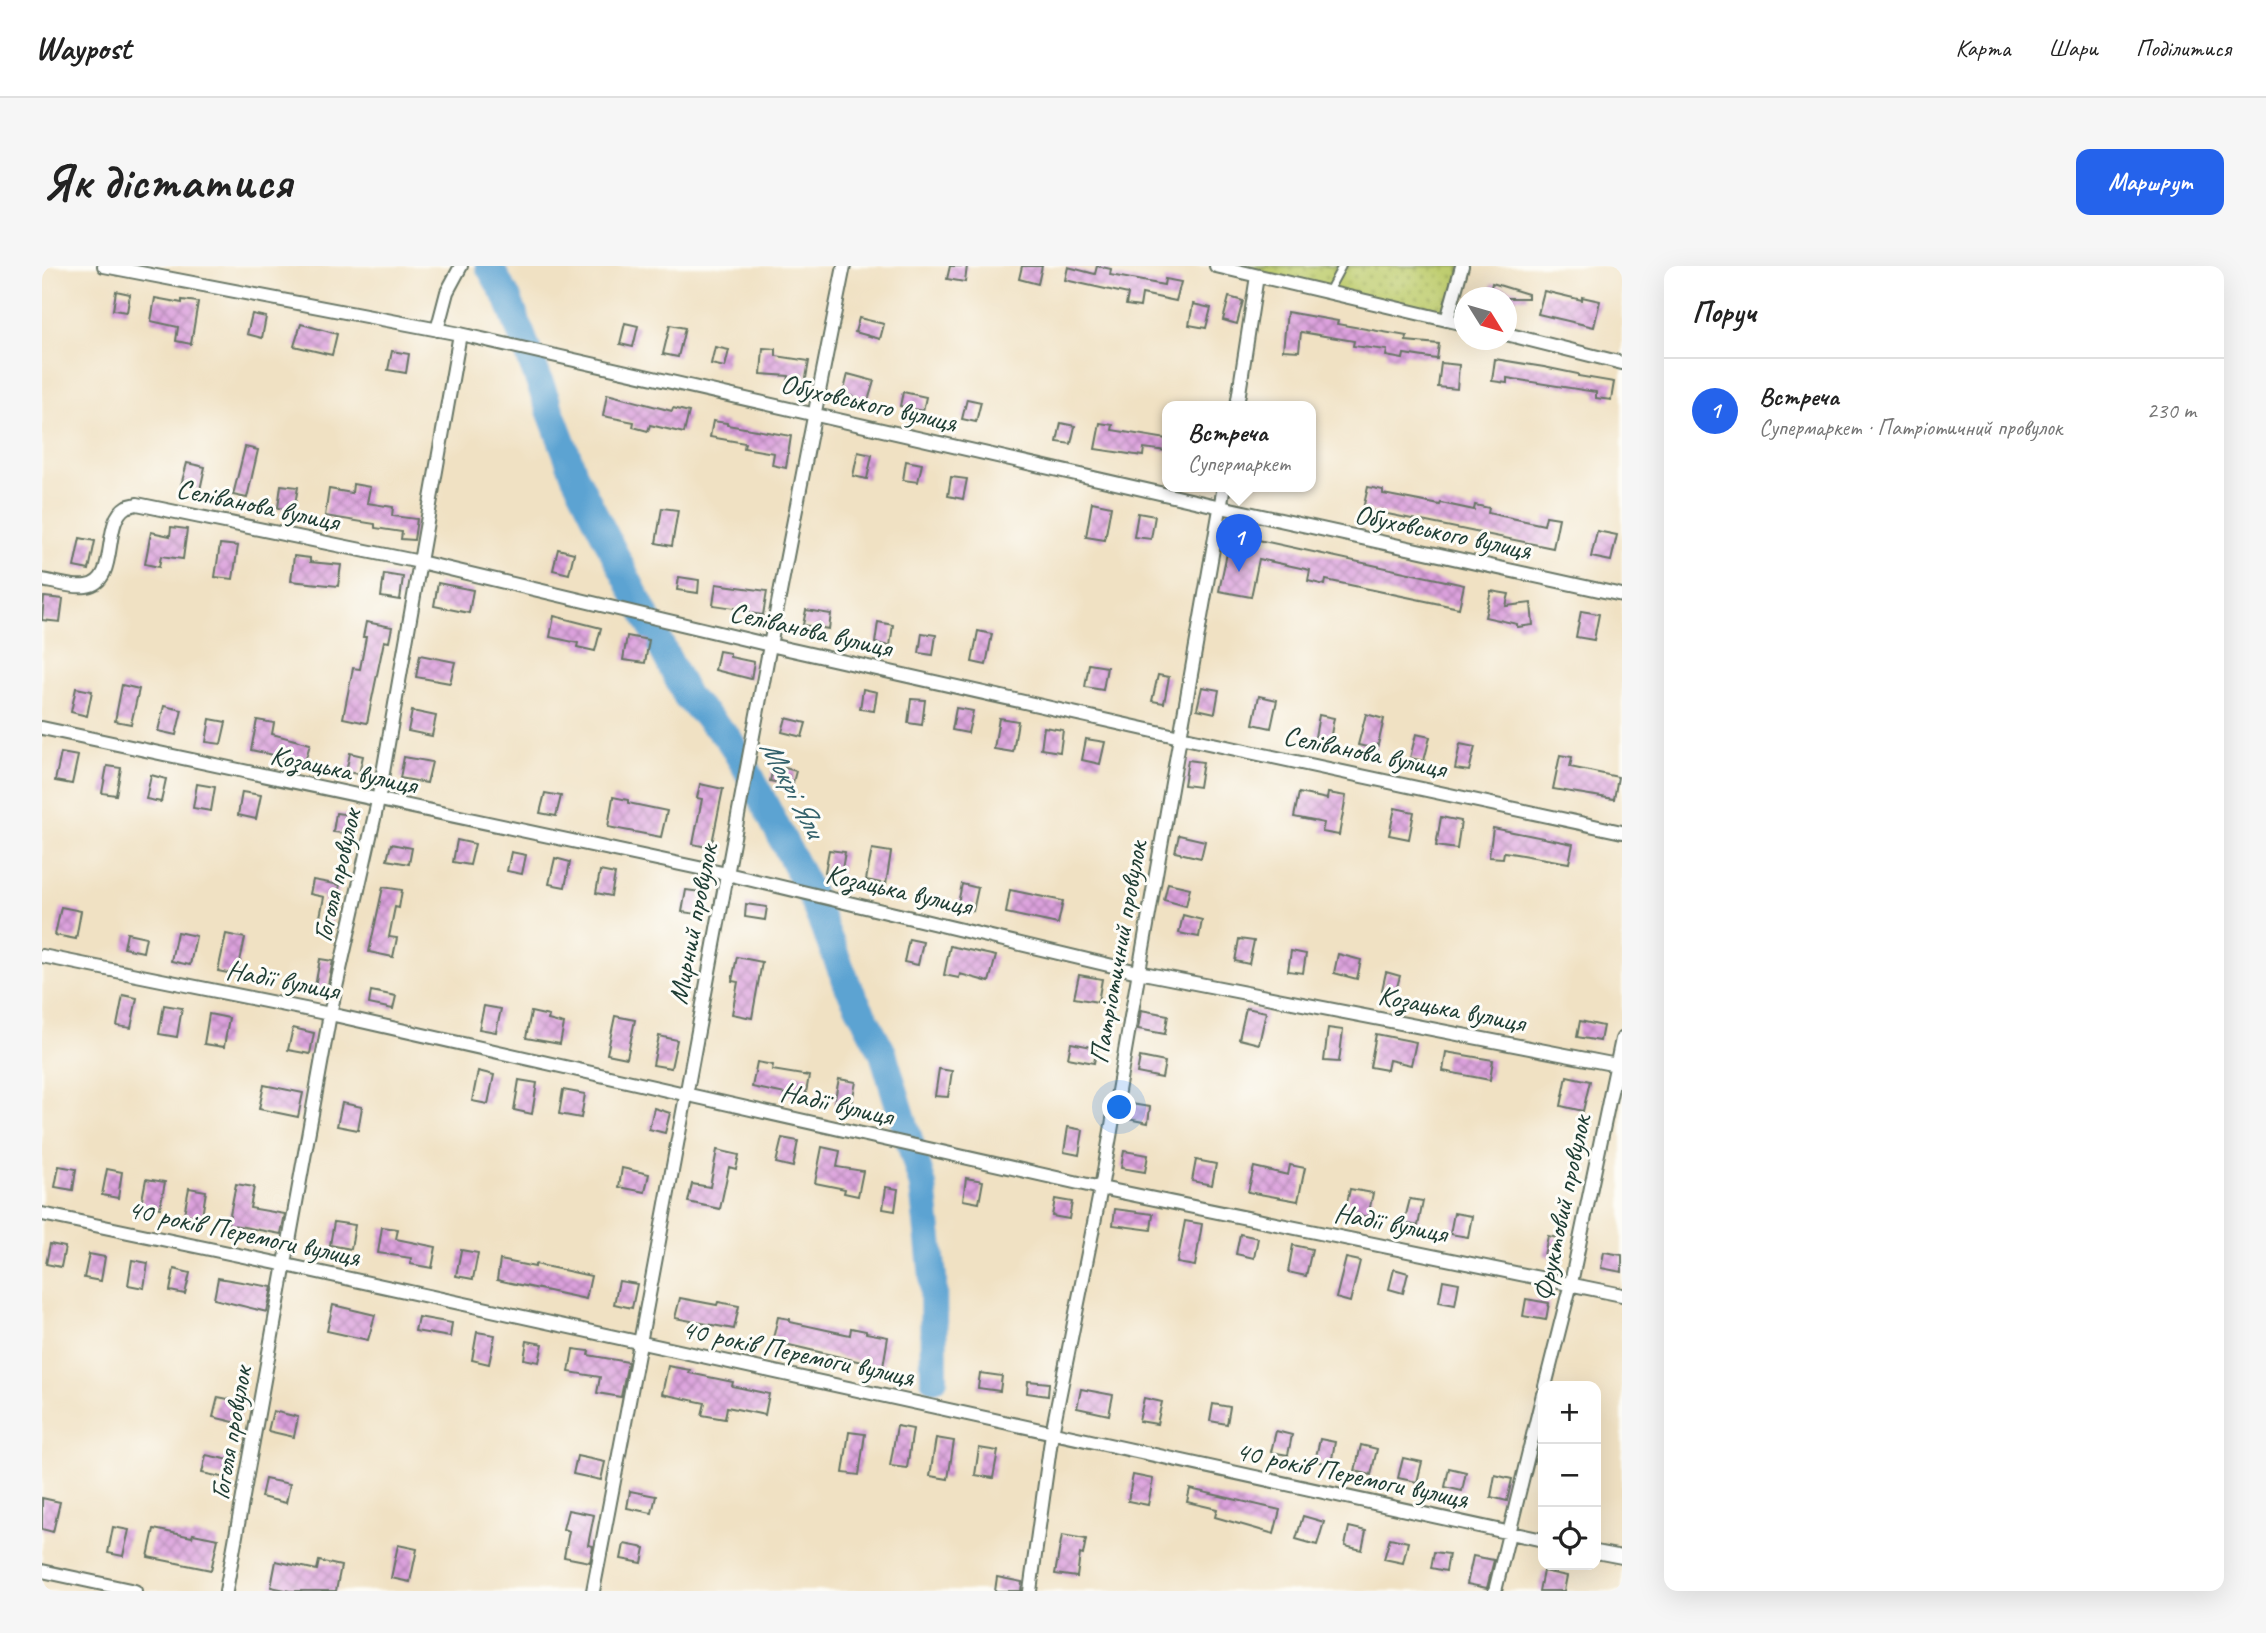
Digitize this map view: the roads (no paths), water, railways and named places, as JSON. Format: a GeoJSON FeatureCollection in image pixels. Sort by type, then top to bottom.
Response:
{"type":"FeatureCollection","features":[{"type":"Feature","properties":{"kind":"street","name":"Обуховського вулиця"},"geometry":{"type":"LineString","coordinates":[[104,266],[460,334],[1221,508],[1622,594]]}},
{"type":"Feature","properties":{"kind":"street"},"geometry":{"type":"LineString","coordinates":[[437,330],[447,292],[461,266]]}},
{"type":"Feature","properties":{"kind":"street","name":"Мирний провулок"},"geometry":{"type":"LineString","coordinates":[[593,1591],[743,784],[844,266]]}},
{"type":"Feature","properties":{"kind":"street"},"geometry":{"type":"LineString","coordinates":[[1216,266],[1454,322]]}},
{"type":"Feature","properties":{"kind":"street"},"geometry":{"type":"LineString","coordinates":[[1447,320],[1462,266]]}},
{"type":"Feature","properties":{"kind":"street"},"geometry":{"type":"LineString","coordinates":[[1238,401],[1257,276]]}},
{"type":"Feature","properties":{"kind":"street","name":"Гоголя провулок"},"geometry":{"type":"LineString","coordinates":[[226,1591],[330,1014],[378,801],[460,334]]}},
{"type":"Feature","properties":{"kind":"street"},"geometry":{"type":"LineString","coordinates":[[1517,337],[1622,363]]}},
{"type":"Feature","properties":{"kind":"street","name":"Патріотичний провулок"},"geometry":{"type":"LineString","coordinates":[[1030,1591],[1052,1433],[1101,1188],[1223,492]]}},
{"type":"Feature","properties":{"kind":"street","name":"Селіванова вулиця"},"geometry":{"type":"LineString","coordinates":[[42,580],[86,586],[98,581],[105,570],[116,518],[125,508],[136,504],[420,562],[770,645],[1622,832]]}},
{"type":"Feature","properties":{"kind":"street","name":"Козацька вулиця"},"geometry":{"type":"LineString","coordinates":[[42,728],[727,874],[1138,972],[1619,1065]]}},
{"type":"Feature","properties":{"kind":"street","name":"Надії вулиця"},"geometry":{"type":"LineString","coordinates":[[42,956],[330,1014],[1101,1188],[1622,1295]]}},
{"type":"Feature","properties":{"kind":"street","name":"Фруктовий провулок"},"geometry":{"type":"LineString","coordinates":[[1546,1381],[1571,1283],[1619,1065],[1622,1039]]}},
{"type":"Feature","properties":{"kind":"street","name":"40 років Перемоги вулиця"},"geometry":{"type":"LineString","coordinates":[[42,1214],[1538,1539]]}},
{"type":"Feature","properties":{"kind":"street"},"geometry":{"type":"LineString","coordinates":[[1495,1591],[1538,1414]]}},
{"type":"Feature","properties":{"kind":"street"},"geometry":{"type":"LineString","coordinates":[[1601,1553],[1622,1557]]}},
{"type":"Feature","properties":{"kind":"street"},"geometry":{"type":"LineString","coordinates":[[42,1572],[135,1591]]}},
{"type":"Feature","properties":{"kind":"lane"},"geometry":{"type":"LineString","coordinates":[[1328,292],[1342,266]]}},
{"type":"Feature","properties":{"kind":"waterway","name":"Мокрі Яли"},"geometry":{"type":"LineString","coordinates":[[489,266],[508,299],[575,476],[687,697],[728,738],[746,768],[810,893],[848,986],[883,1053],[923,1186],[933,1277],[934,1378]]}},
{"type":"Feature","properties":{"kind":"place","name":"Встреча"},"geometry":{"type":"Point","coordinates":[1239,572]}}]}
